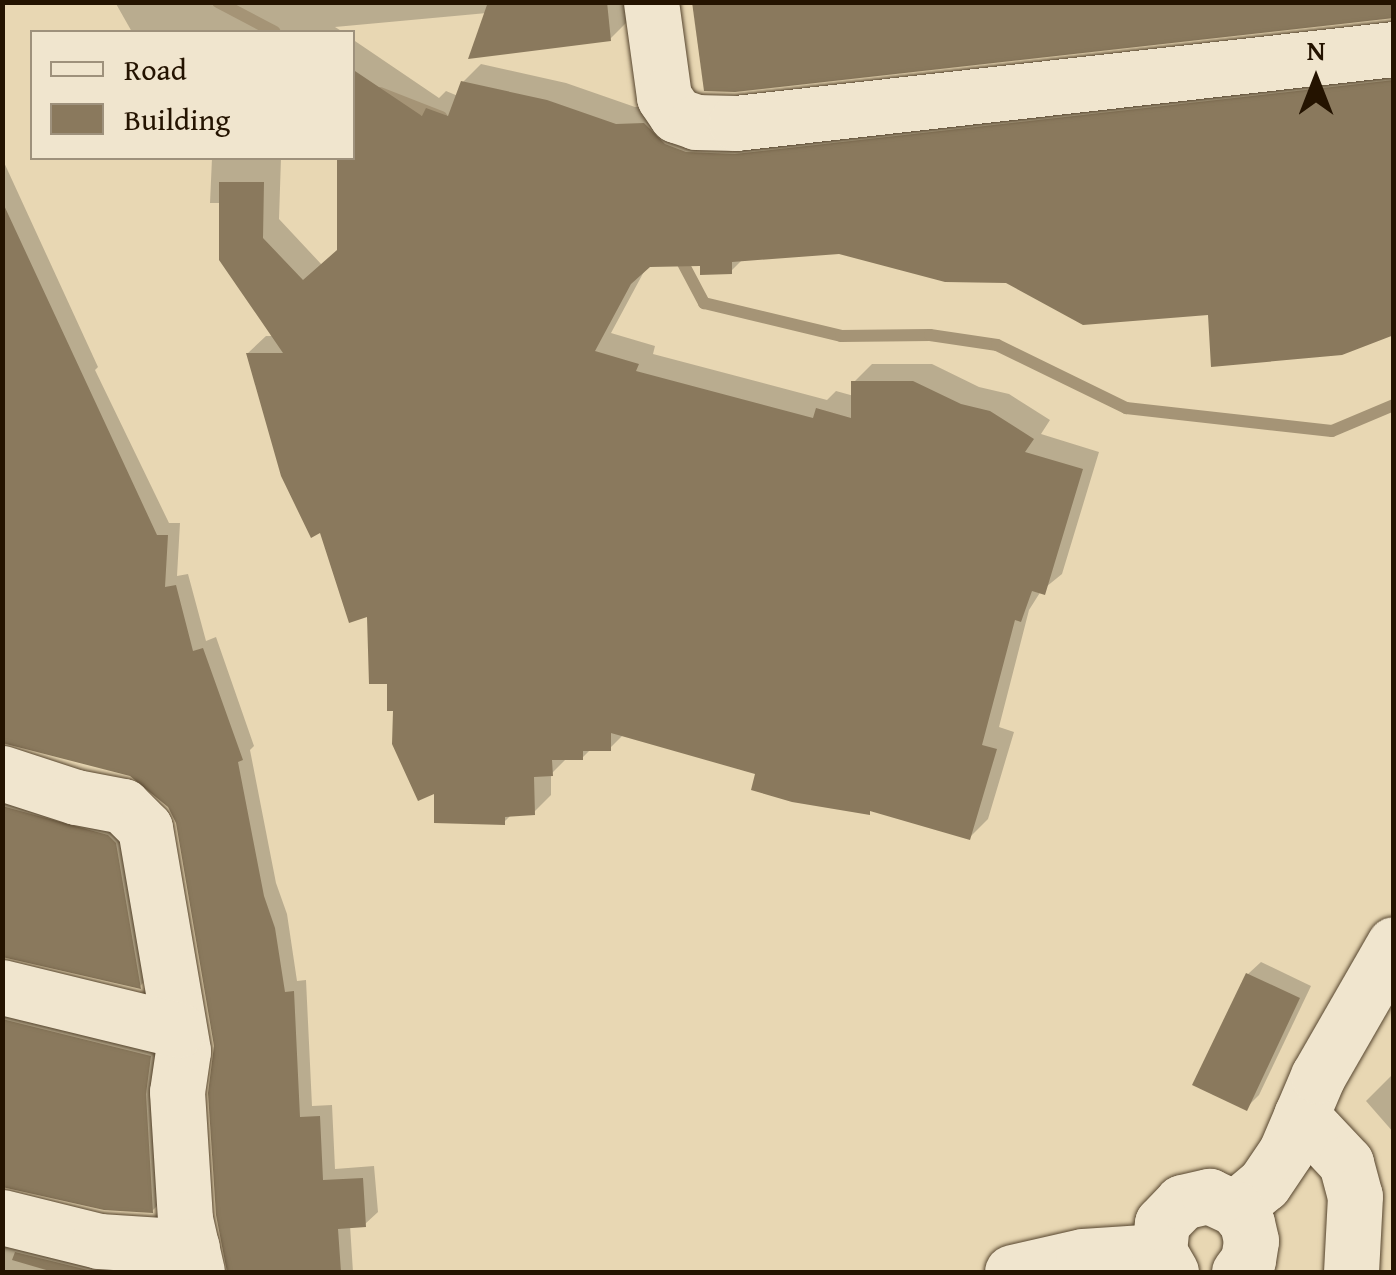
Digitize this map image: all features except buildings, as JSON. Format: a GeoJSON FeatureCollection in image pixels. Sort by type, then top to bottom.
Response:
{"type":"FeatureCollection","features":[{"type":"Feature","properties":{"kind":"street"},"geometry":{"type":"LineString","coordinates":[[651,2],[664,97],[676,115],[696,122],[755,121],[1394,48]]}},
{"type":"Feature","properties":{"kind":"street"},"geometry":{"type":"LineString","coordinates":[[2,773],[76,797],[123,806],[146,828],[183,1051],[177,1092],[185,1219],[194,1260],[2,1217]]}},
{"type":"Feature","properties":{"kind":"street"},"geometry":{"type":"LineString","coordinates":[[1235,1208],[1275,1169],[1340,1035],[1394,944]]}},
{"type":"Feature","properties":{"kind":"street"},"geometry":{"type":"LineString","coordinates":[[2,987],[178,1030]]}},
{"type":"Feature","properties":{"kind":"street"},"geometry":{"type":"LineString","coordinates":[[1301,1115],[1346,1163],[1355,1196],[1351,1272]]}},
{"type":"Feature","properties":{"kind":"street"},"geometry":{"type":"LineString","coordinates":[[1012,1272],[1084,1256],[1165,1262],[1162,1223],[1182,1202],[1209,1196],[1235,1208],[1246,1223],[1251,1240],[1248,1260],[1239,1272]]}},
{"type":"Feature","properties":{"kind":"waterway"},"geometry":{"type":"LineString","coordinates":[[218,2],[271,30]]}},
{"type":"Feature","properties":{"kind":"waterway"},"geometry":{"type":"LineString","coordinates":[[380,93],[441,117]]}},
{"type":"Feature","properties":{"kind":"waterway"},"geometry":{"type":"LineString","coordinates":[[677,252],[704,303],[841,336],[930,335],[997,345],[1126,408],[1332,431],[1394,405]]}}]}
